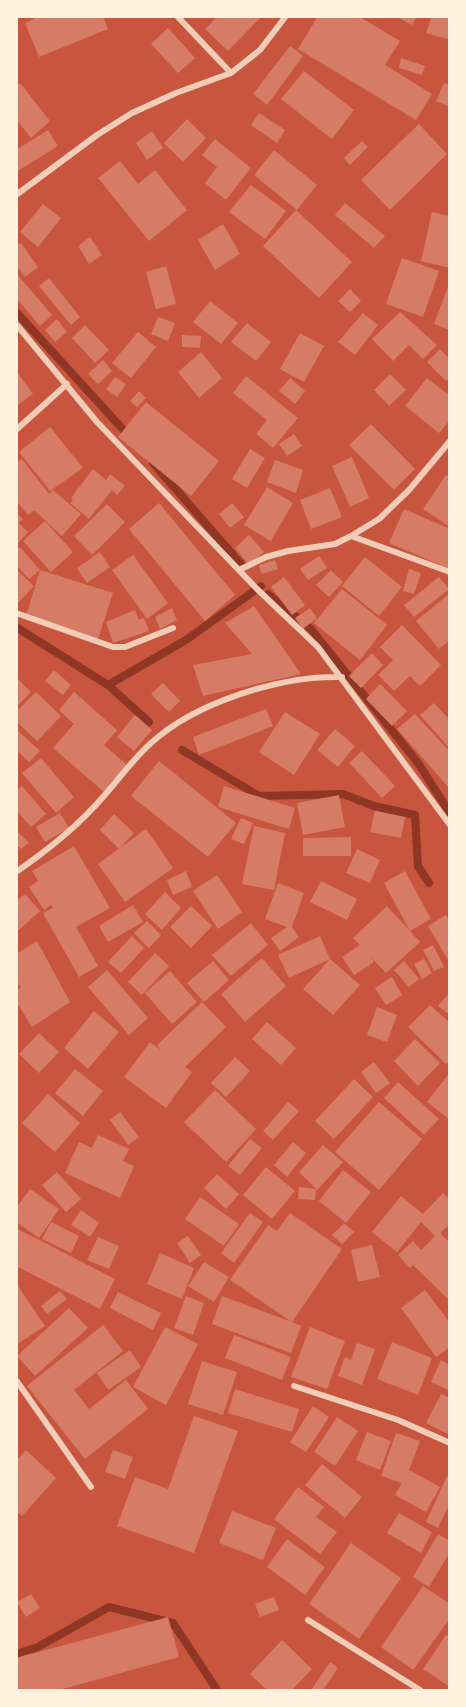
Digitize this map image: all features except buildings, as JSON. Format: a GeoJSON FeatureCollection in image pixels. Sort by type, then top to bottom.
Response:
{"type":"FeatureCollection","features":[{"type":"Feature","properties":{"kind":"street"},"geometry":{"type":"LineString","coordinates":[[177,16],[231,73]]}},
{"type":"Feature","properties":{"kind":"street"},"geometry":{"type":"LineString","coordinates":[[16,195],[97,135],[132,113],[176,93],[231,73],[260,50],[286,16]]}},
{"type":"Feature","properties":{"kind":"street"},"geometry":{"type":"LineString","coordinates":[[16,324],[98,422],[239,570],[318,647],[450,825]]}},
{"type":"Feature","properties":{"kind":"street"},"geometry":{"type":"LineString","coordinates":[[16,430],[67,384]]}},
{"type":"Feature","properties":{"kind":"street"},"geometry":{"type":"LineString","coordinates":[[239,570],[266,557],[288,551],[335,544],[379,519],[409,490],[450,441]]}},
{"type":"Feature","properties":{"kind":"street"},"geometry":{"type":"LineString","coordinates":[[351,536],[450,572]]}},
{"type":"Feature","properties":{"kind":"street"},"geometry":{"type":"LineString","coordinates":[[16,613],[113,647],[125,647],[173,628]]}},
{"type":"Feature","properties":{"kind":"street"},"geometry":{"type":"LineString","coordinates":[[16,872],[70,830],[153,741],[200,710],[274,685],[320,676],[342,677]]}},
{"type":"Feature","properties":{"kind":"street"},"geometry":{"type":"LineString","coordinates":[[16,1380],[91,1487]]}},
{"type":"Feature","properties":{"kind":"street"},"geometry":{"type":"LineString","coordinates":[[294,1386],[398,1420],[450,1443]]}},
{"type":"Feature","properties":{"kind":"street"},"geometry":{"type":"LineString","coordinates":[[308,1620],[420,1690]]}},
{"type":"Feature","properties":{"kind":"waterway"},"geometry":{"type":"LineString","coordinates":[[16,312],[129,436]]}},
{"type":"Feature","properties":{"kind":"waterway"},"geometry":{"type":"LineString","coordinates":[[153,463],[241,564]]}},
{"type":"Feature","properties":{"kind":"waterway"},"geometry":{"type":"LineString","coordinates":[[16,627],[108,685],[186,640],[261,586]]}},
{"type":"Feature","properties":{"kind":"waterway"},"geometry":{"type":"LineString","coordinates":[[268,594],[311,629],[418,763],[450,813]]}},
{"type":"Feature","properties":{"kind":"waterway"},"geometry":{"type":"LineString","coordinates":[[108,685],[149,722]]}},
{"type":"Feature","properties":{"kind":"waterway"},"geometry":{"type":"LineString","coordinates":[[182,750],[259,796],[343,794],[374,806],[415,815],[418,866],[429,883]]}},
{"type":"Feature","properties":{"kind":"waterway"},"geometry":{"type":"LineString","coordinates":[[16,1654],[38,1647],[109,1607],[173,1623],[217,1690]]}}]}
